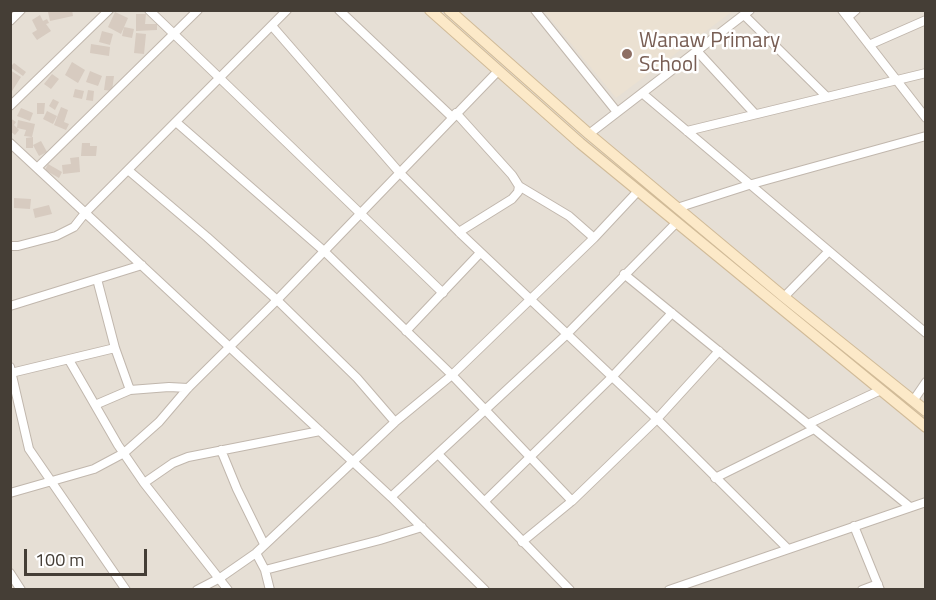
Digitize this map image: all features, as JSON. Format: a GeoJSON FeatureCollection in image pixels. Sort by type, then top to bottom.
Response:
{"type":"FeatureCollection","features":[{"type":"Feature","properties":{"kind":"main road"},"geometry":{"type":"LineString","coordinates":[[430,10],[676,223],[926,427]]}},
{"type":"Feature","properties":{"kind":"main road"},"geometry":{"type":"LineString","coordinates":[[449,10],[589,134],[677,208],[926,411]]}},
{"type":"Feature","properties":{"kind":"street"},"geometry":{"type":"LineString","coordinates":[[10,21],[21,10]]}},
{"type":"Feature","properties":{"kind":"street"},"geometry":{"type":"LineString","coordinates":[[10,106],[109,10]]}},
{"type":"Feature","properties":{"kind":"street"},"geometry":{"type":"LineString","coordinates":[[149,10],[443,293]]}},
{"type":"Feature","properties":{"kind":"street"},"geometry":{"type":"LineString","coordinates":[[37,168],[198,10]]}},
{"type":"Feature","properties":{"kind":"street"},"geometry":{"type":"LineString","coordinates":[[10,246],[56,236],[74,227],[85,213],[287,10]]}},
{"type":"Feature","properties":{"kind":"street"},"geometry":{"type":"LineString","coordinates":[[339,10],[454,115],[512,175],[519,186],[569,216],[594,238]]}},
{"type":"Feature","properties":{"kind":"street"},"geometry":{"type":"LineString","coordinates":[[535,10],[617,112]]}},
{"type":"Feature","properties":{"kind":"street"},"geometry":{"type":"LineString","coordinates":[[856,10],[845,14],[926,118]]}},
{"type":"Feature","properties":{"kind":"street"},"geometry":{"type":"LineString","coordinates":[[589,134],[747,13],[827,97]]}},
{"type":"Feature","properties":{"kind":"street"},"geometry":{"type":"LineString","coordinates":[[869,45],[926,20]]}},
{"type":"Feature","properties":{"kind":"street"},"geometry":{"type":"LineString","coordinates":[[272,26],[399,172],[480,253],[657,419],[788,549]]}},
{"type":"Feature","properties":{"kind":"street"},"geometry":{"type":"LineString","coordinates":[[697,51],[755,114]]}},
{"type":"Feature","properties":{"kind":"street"},"geometry":{"type":"LineString","coordinates":[[10,493],[94,469],[124,453],[159,422],[188,388],[277,300],[498,71]]}},
{"type":"Feature","properties":{"kind":"street"},"geometry":{"type":"LineString","coordinates":[[687,131],[926,73]]}},
{"type":"Feature","properties":{"kind":"street"},"geometry":{"type":"LineString","coordinates":[[642,93],[926,333]]}},
{"type":"Feature","properties":{"kind":"street"},"geometry":{"type":"LineString","coordinates":[[176,122],[324,251],[452,375],[572,501]]}},
{"type":"Feature","properties":{"kind":"street"},"geometry":{"type":"LineString","coordinates":[[677,208],[752,184],[926,136]]}},
{"type":"Feature","properties":{"kind":"street"},"geometry":{"type":"LineString","coordinates":[[10,143],[353,461],[485,590]]}},
{"type":"Feature","properties":{"kind":"street"},"geometry":{"type":"LineString","coordinates":[[128,170],[277,300],[357,378],[394,422]]}},
{"type":"Feature","properties":{"kind":"street"},"geometry":{"type":"LineString","coordinates":[[459,232],[512,199],[518,192],[519,186]]}},
{"type":"Feature","properties":{"kind":"street"},"geometry":{"type":"LineString","coordinates":[[197,590],[220,578],[256,552],[394,422],[452,375],[529,298],[594,238],[638,191]]}},
{"type":"Feature","properties":{"kind":"street"},"geometry":{"type":"LineString","coordinates":[[391,497],[566,334],[676,223]]}},
{"type":"Feature","properties":{"kind":"street"},"geometry":{"type":"LineString","coordinates":[[784,297],[829,251]]}},
{"type":"Feature","properties":{"kind":"street"},"geometry":{"type":"LineString","coordinates":[[406,331],[480,253]]}},
{"type":"Feature","properties":{"kind":"street"},"geometry":{"type":"LineString","coordinates":[[10,306],[142,266]]}},
{"type":"Feature","properties":{"kind":"street"},"geometry":{"type":"LineString","coordinates":[[624,274],[910,507]]}},
{"type":"Feature","properties":{"kind":"street"},"geometry":{"type":"LineString","coordinates":[[97,279],[115,348],[130,390]]}},
{"type":"Feature","properties":{"kind":"street"},"geometry":{"type":"LineString","coordinates":[[485,501],[612,377],[672,313]]}},
{"type":"Feature","properties":{"kind":"street"},"geometry":{"type":"LineString","coordinates":[[11,373],[115,348]]}},
{"type":"Feature","properties":{"kind":"street"},"geometry":{"type":"LineString","coordinates":[[522,542],[572,501],[657,419],[719,351]]}},
{"type":"Feature","properties":{"kind":"street"},"geometry":{"type":"LineString","coordinates":[[69,360],[144,483],[228,590]]}},
{"type":"Feature","properties":{"kind":"street"},"geometry":{"type":"LineString","coordinates":[[10,368],[28,449],[126,590]]}},
{"type":"Feature","properties":{"kind":"street"},"geometry":{"type":"LineString","coordinates":[[913,401],[926,382]]}},
{"type":"Feature","properties":{"kind":"street"},"geometry":{"type":"LineString","coordinates":[[95,405],[130,390],[188,388]]}},
{"type":"Feature","properties":{"kind":"street"},"geometry":{"type":"LineString","coordinates":[[715,478],[881,390]]}},
{"type":"Feature","properties":{"kind":"street"},"geometry":{"type":"LineString","coordinates":[[144,483],[172,463],[188,457],[320,431]]}},
{"type":"Feature","properties":{"kind":"street"},"geometry":{"type":"LineString","coordinates":[[221,450],[264,544]]}},
{"type":"Feature","properties":{"kind":"street"},"geometry":{"type":"LineString","coordinates":[[438,454],[570,590]]}},
{"type":"Feature","properties":{"kind":"street"},"geometry":{"type":"LineString","coordinates":[[669,590],[926,502]]}},
{"type":"Feature","properties":{"kind":"street"},"geometry":{"type":"LineString","coordinates":[[854,526],[879,587],[862,590]]}},
{"type":"Feature","properties":{"kind":"street"},"geometry":{"type":"LineString","coordinates":[[265,570],[422,527]]}},
{"type":"Feature","properties":{"kind":"street"},"geometry":{"type":"LineString","coordinates":[[256,552],[265,570],[270,590]]}},
{"type":"Feature","properties":{"kind":"street"},"geometry":{"type":"LineString","coordinates":[[10,573],[21,590]]}},
{"type":"Feature","properties":{"kind":"shaded area"},"geometry":{"type":"Polygon","coordinates":[[[11,11],[925,11],[925,589],[11,589],[11,11]]]}},
{"type":"Feature","properties":{"kind":"shaded area","name":"Wanaw Primary School"},"geometry":{"type":"Polygon","coordinates":[[[544,11],[733,11],[616,98],[544,11]]]}},
{"type":"Feature","properties":{"kind":"building"},"geometry":{"type":"Polygon","coordinates":[[[72,10],[73,16],[50,21],[48,12],[72,10]]]}},
{"type":"Feature","properties":{"kind":"building"},"geometry":{"type":"Polygon","coordinates":[[[115,12],[128,18],[121,34],[108,27],[115,12]]]}},
{"type":"Feature","properties":{"kind":"building"},"geometry":{"type":"Polygon","coordinates":[[[136,14],[146,14],[145,24],[157,24],[157,30],[136,31],[136,14]]]}},
{"type":"Feature","properties":{"kind":"building"},"geometry":{"type":"Polygon","coordinates":[[[40,15],[43,21],[47,19],[49,23],[46,24],[51,31],[37,40],[32,33],[37,30],[32,20],[40,15]]]}},
{"type":"Feature","properties":{"kind":"building"},"geometry":{"type":"Polygon","coordinates":[[[124,27],[134,29],[132,38],[122,36],[124,27]]]}},
{"type":"Feature","properties":{"kind":"building"},"geometry":{"type":"Polygon","coordinates":[[[102,31],[113,34],[110,45],[99,42],[102,31]]]}},
{"type":"Feature","properties":{"kind":"building"},"geometry":{"type":"Polygon","coordinates":[[[136,33],[146,34],[144,54],[134,53],[136,33]]]}},
{"type":"Feature","properties":{"kind":"building"},"geometry":{"type":"Polygon","coordinates":[[[91,44],[110,47],[109,56],[90,53],[91,44]]]}},
{"type":"Feature","properties":{"kind":"building"},"geometry":{"type":"Polygon","coordinates":[[[72,62],[85,70],[78,83],[65,75],[72,62]]]}},
{"type":"Feature","properties":{"kind":"building"},"geometry":{"type":"Polygon","coordinates":[[[14,63],[26,72],[23,76],[10,67],[14,63]]]}},
{"type":"Feature","properties":{"kind":"building"},"geometry":{"type":"Polygon","coordinates":[[[10,70],[21,77],[12,91],[10,90],[10,70]]]}},
{"type":"Feature","properties":{"kind":"building"},"geometry":{"type":"Polygon","coordinates":[[[90,71],[102,76],[98,86],[86,82],[90,71]]]}},
{"type":"Feature","properties":{"kind":"building"},"geometry":{"type":"Polygon","coordinates":[[[52,74],[59,79],[51,89],[44,84],[52,74]]]}},
{"type":"Feature","properties":{"kind":"building"},"geometry":{"type":"Polygon","coordinates":[[[106,76],[114,76],[112,91],[104,90],[106,76]]]}},
{"type":"Feature","properties":{"kind":"building"},"geometry":{"type":"Polygon","coordinates":[[[75,89],[84,91],[82,99],[73,97],[75,89]]]}},
{"type":"Feature","properties":{"kind":"building"},"geometry":{"type":"Polygon","coordinates":[[[88,90],[94,91],[93,101],[86,100],[88,90]]]}},
{"type":"Feature","properties":{"kind":"building"},"geometry":{"type":"Polygon","coordinates":[[[53,99],[59,102],[55,110],[49,106],[53,99]]]}},
{"type":"Feature","properties":{"kind":"building"},"geometry":{"type":"Polygon","coordinates":[[[37,103],[45,103],[44,114],[37,114],[37,103]]]}},
{"type":"Feature","properties":{"kind":"building"},"geometry":{"type":"Polygon","coordinates":[[[61,107],[68,110],[64,122],[69,124],[66,130],[54,125],[61,107]]]}},
{"type":"Feature","properties":{"kind":"building"},"geometry":{"type":"Polygon","coordinates":[[[21,108],[33,113],[30,121],[17,116],[21,108]]]}},
{"type":"Feature","properties":{"kind":"building"},"geometry":{"type":"Polygon","coordinates":[[[47,111],[57,116],[53,124],[43,119],[47,111]]]}},
{"type":"Feature","properties":{"kind":"building"},"geometry":{"type":"Polygon","coordinates":[[[10,118],[16,122],[14,125],[19,130],[15,135],[10,131],[10,118]]]}},
{"type":"Feature","properties":{"kind":"building"},"geometry":{"type":"Polygon","coordinates":[[[18,120],[35,124],[32,137],[24,136],[26,130],[17,128],[18,120]]]}},
{"type":"Feature","properties":{"kind":"building"},"geometry":{"type":"Polygon","coordinates":[[[33,137],[33,148],[26,148],[26,138],[33,137]]]}},
{"type":"Feature","properties":{"kind":"building"},"geometry":{"type":"Polygon","coordinates":[[[41,141],[47,152],[39,156],[33,145],[41,141]]]}},
{"type":"Feature","properties":{"kind":"building"},"geometry":{"type":"Polygon","coordinates":[[[82,143],[97,146],[96,156],[81,156],[82,143]]]}},
{"type":"Feature","properties":{"kind":"building"},"geometry":{"type":"Polygon","coordinates":[[[79,157],[80,172],[63,174],[62,165],[71,164],[70,158],[79,157]]]}},
{"type":"Feature","properties":{"kind":"building"},"geometry":{"type":"Polygon","coordinates":[[[48,164],[62,172],[59,178],[45,170],[48,164]]]}},
{"type":"Feature","properties":{"kind":"building"},"geometry":{"type":"Polygon","coordinates":[[[14,198],[31,199],[30,209],[14,208],[14,198]]]}},
{"type":"Feature","properties":{"kind":"building"},"geometry":{"type":"Polygon","coordinates":[[[49,205],[52,214],[35,218],[33,209],[49,205]]]}},
{"type":"Feature","properties":{"kind":"place","name":"Wanaw Primary School"},"geometry":{"type":"Point","coordinates":[627,54]}}]}
